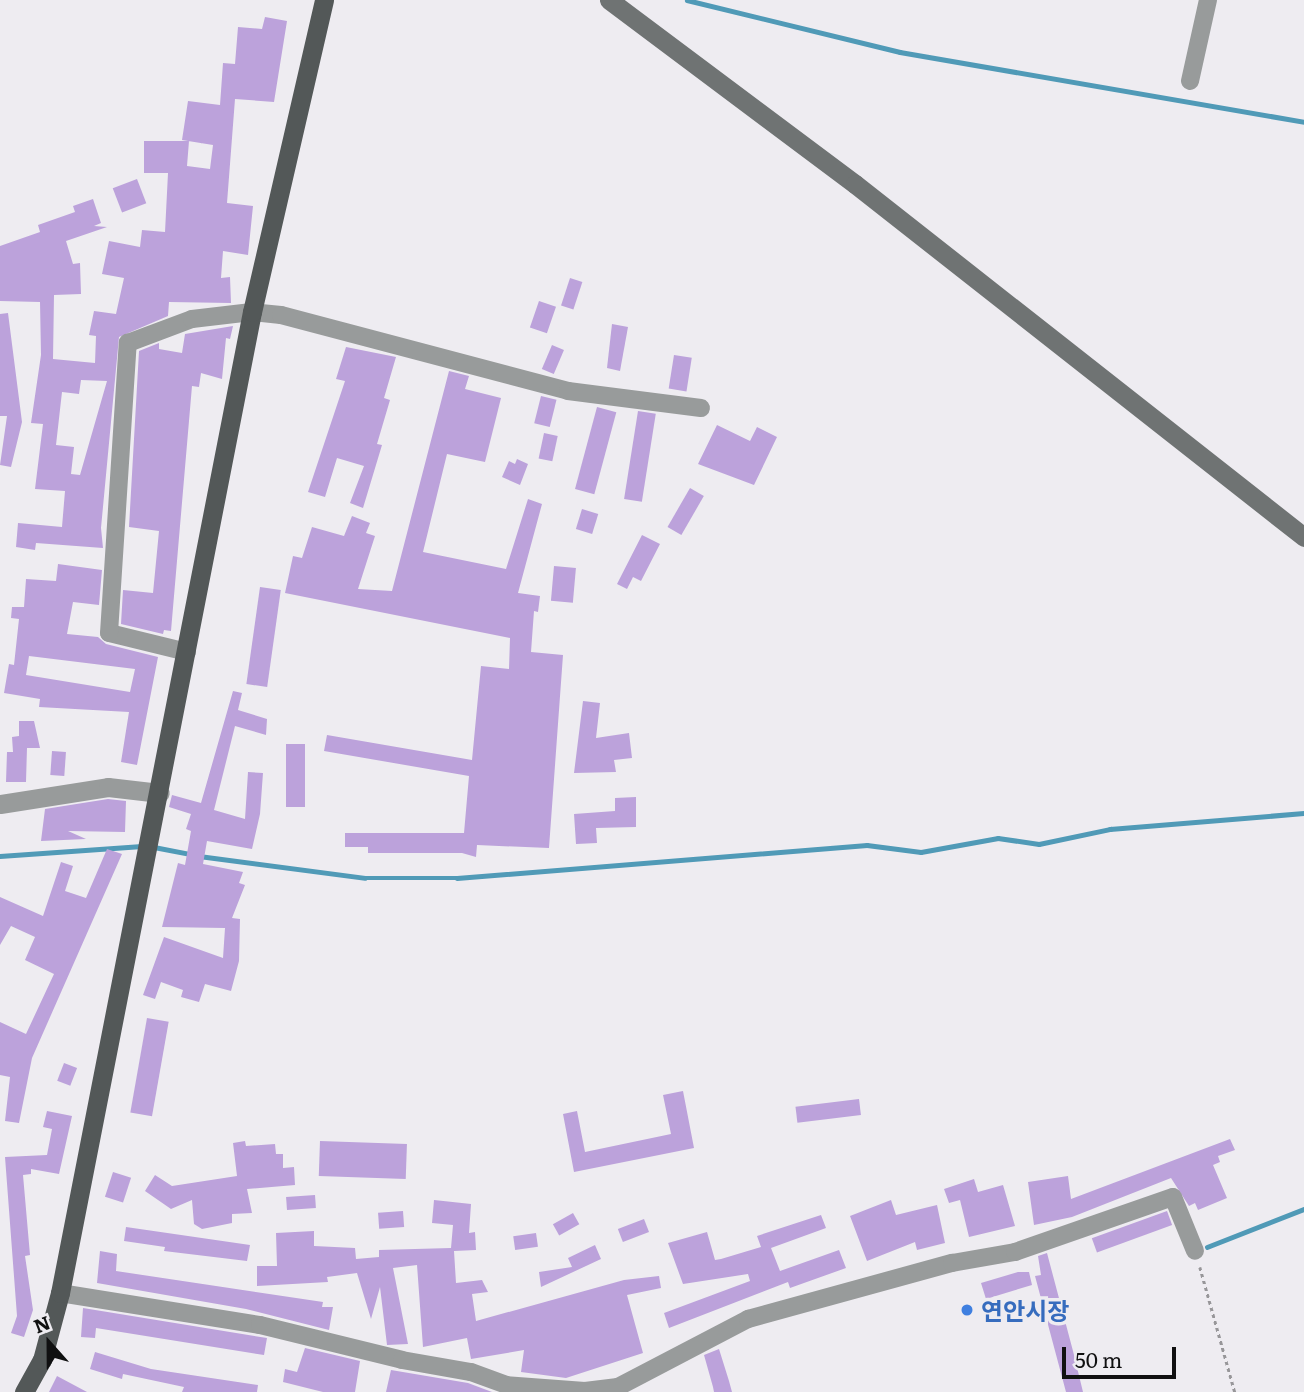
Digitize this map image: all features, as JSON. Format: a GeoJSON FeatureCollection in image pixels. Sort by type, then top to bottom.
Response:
{"type":"FeatureCollection","features":[{"type":"Feature","properties":{"kind":"main road"},"geometry":{"type":"LineString","coordinates":[[24,1392],[42,1360],[60,1293],[160,793],[252,312],[324,0]]}},
{"type":"Feature","properties":{"kind":"main road"},"geometry":{"type":"LineString","coordinates":[[609,0],[855,184],[1304,537]]}},
{"type":"Feature","properties":{"kind":"street"},"geometry":{"type":"LineString","coordinates":[[1190,81],[1208,0]]}},
{"type":"Feature","properties":{"kind":"street"},"geometry":{"type":"LineString","coordinates":[[187,652],[110,633],[128,343],[192,319],[252,312],[281,316],[568,391],[701,408]]}},
{"type":"Feature","properties":{"kind":"street"},"geometry":{"type":"LineString","coordinates":[[0,804],[108,786],[160,793]]}},
{"type":"Feature","properties":{"kind":"street"},"geometry":{"type":"LineString","coordinates":[[60,1293],[260,1325],[402,1360],[471,1372],[505,1388],[575,1391],[618,1387],[748,1319],[952,1264],[1015,1252],[1173,1197],[1195,1251]]}},
{"type":"Feature","properties":{"kind":"path"},"geometry":{"type":"LineString","coordinates":[[1195,1251],[1235,1392]]}},
{"type":"Feature","properties":{"kind":"building"},"geometry":{"type":"Polygon","coordinates":[[[265,17],[287,21],[274,102],[235,99],[227,203],[253,206],[248,255],[223,251],[221,278],[230,277],[231,303],[169,302],[168,316],[119,337],[101,528],[103,548],[36,543],[35,550],[16,547],[18,523],[62,527],[65,491],[35,489],[43,424],[31,423],[41,355],[40,302],[0,301],[0,246],[40,232],[38,225],[75,212],[73,206],[93,199],[101,223],[94,226],[107,227],[66,241],[73,264],[80,263],[81,294],[54,295],[53,359],[95,363],[96,336],[89,335],[94,311],[116,314],[124,278],[102,274],[109,241],[140,247],[142,230],[165,232],[168,173],[144,173],[144,141],[188,141],[182,140],[188,101],[220,105],[223,63],[235,64],[238,27],[262,29],[265,17]],[[189,141],[187,166],[210,169],[213,145],[189,141]],[[81,380],[79,394],[62,392],[56,445],[74,447],[71,474],[80,475],[107,381],[81,380]]]}},
{"type":"Feature","properties":{"kind":"building"},"geometry":{"type":"Polygon","coordinates":[[[137,179],[146,203],[122,213],[113,188],[137,179]]]}},
{"type":"Feature","properties":{"kind":"building"},"geometry":{"type":"Polygon","coordinates":[[[570,278],[582,282],[573,310],[561,306],[570,278]]]}},
{"type":"Feature","properties":{"kind":"building"},"geometry":{"type":"Polygon","coordinates":[[[539,301],[556,307],[547,333],[530,327],[539,301]]]}},
{"type":"Feature","properties":{"kind":"building"},"geometry":{"type":"Polygon","coordinates":[[[8,313],[22,422],[11,467],[0,465],[7,416],[0,416],[0,314],[8,313]]]}},
{"type":"Feature","properties":{"kind":"building"},"geometry":{"type":"Polygon","coordinates":[[[612,324],[628,327],[620,371],[607,368],[612,324]]]}},
{"type":"Feature","properties":{"kind":"building"},"geometry":{"type":"Polygon","coordinates":[[[233,326],[230,339],[226,338],[222,379],[201,373],[199,387],[192,386],[171,631],[164,630],[163,634],[121,624],[123,590],[153,593],[159,531],[129,527],[139,351],[159,343],[159,349],[182,353],[185,334],[233,326]]]}},
{"type":"Feature","properties":{"kind":"building"},"geometry":{"type":"Polygon","coordinates":[[[552,345],[564,350],[554,374],[542,369],[552,345]]]}},
{"type":"Feature","properties":{"kind":"building"},"geometry":{"type":"Polygon","coordinates":[[[346,347],[396,357],[384,398],[390,400],[377,444],[382,445],[363,508],[350,503],[364,466],[337,458],[325,497],[308,492],[345,381],[336,379],[346,347]]]}},
{"type":"Feature","properties":{"kind":"building"},"geometry":{"type":"Polygon","coordinates":[[[674,355],[692,358],[686,391],[669,389],[674,355]]]}},
{"type":"Feature","properties":{"kind":"building"},"geometry":{"type":"Polygon","coordinates":[[[449,371],[469,376],[465,389],[501,398],[485,462],[447,454],[423,552],[506,569],[528,499],[542,504],[518,593],[540,596],[538,612],[534,611],[531,652],[563,655],[549,848],[477,845],[476,857],[462,853],[368,853],[368,847],[345,847],[345,833],[464,833],[469,776],[324,751],[327,735],[472,760],[481,666],[509,669],[510,638],[285,593],[293,556],[302,558],[312,527],[344,536],[352,516],[370,523],[366,533],[375,536],[358,589],[392,591],[449,371]]]}},
{"type":"Feature","properties":{"kind":"building"},"geometry":{"type":"Polygon","coordinates":[[[541,396],[557,400],[550,427],[534,423],[541,396]]]}},
{"type":"Feature","properties":{"kind":"building"},"geometry":{"type":"Polygon","coordinates":[[[597,407],[616,412],[594,494],[575,489],[597,407]]]}},
{"type":"Feature","properties":{"kind":"building"},"geometry":{"type":"Polygon","coordinates":[[[638,411],[656,414],[642,502],[624,499],[638,411]]]}},
{"type":"Feature","properties":{"kind":"building"},"geometry":{"type":"Polygon","coordinates":[[[717,425],[750,441],[757,427],[777,437],[754,485],[698,464],[717,425]]]}},
{"type":"Feature","properties":{"kind":"building"},"geometry":{"type":"Polygon","coordinates":[[[544,433],[558,436],[552,461],[539,458],[544,433]]]}},
{"type":"Feature","properties":{"kind":"building"},"geometry":{"type":"Polygon","coordinates":[[[517,459],[528,464],[520,485],[502,477],[509,461],[515,464],[517,459]]]}},
{"type":"Feature","properties":{"kind":"building"},"geometry":{"type":"Polygon","coordinates":[[[690,488],[704,496],[681,535],[668,527],[690,488]]]}},
{"type":"Feature","properties":{"kind":"building"},"geometry":{"type":"Polygon","coordinates":[[[582,509],[598,514],[592,534],[576,529],[582,509]]]}},
{"type":"Feature","properties":{"kind":"building"},"geometry":{"type":"Polygon","coordinates":[[[642,535],[660,544],[641,581],[633,577],[627,589],[617,584],[642,535]]]}},
{"type":"Feature","properties":{"kind":"building"},"geometry":{"type":"Polygon","coordinates":[[[58,564],[102,570],[99,605],[73,602],[67,634],[98,637],[106,644],[158,657],[137,765],[121,762],[129,712],[39,707],[40,699],[4,693],[9,664],[14,665],[19,619],[11,618],[12,607],[24,607],[26,579],[56,581],[58,564]],[[29,656],[26,675],[130,692],[135,669],[29,656]]]}},
{"type":"Feature","properties":{"kind":"building"},"geometry":{"type":"Polygon","coordinates":[[[554,566],[576,568],[573,603],[551,601],[554,566]]]}},
{"type":"Feature","properties":{"kind":"building"},"geometry":{"type":"Polygon","coordinates":[[[260,587],[281,590],[267,687],[246,684],[260,587]]]}},
{"type":"Feature","properties":{"kind":"building"},"geometry":{"type":"Polygon","coordinates":[[[233,691],[242,693],[238,710],[267,719],[266,735],[235,726],[214,810],[245,819],[248,772],[263,773],[260,814],[252,849],[207,841],[203,864],[243,872],[239,883],[245,885],[232,918],[240,919],[239,961],[231,991],[205,984],[199,1002],[181,997],[183,990],[161,982],[155,999],[143,995],[164,937],[223,958],[225,928],[162,927],[178,863],[185,865],[191,831],[186,829],[191,814],[169,807],[172,795],[201,803],[233,691]]]}},
{"type":"Feature","properties":{"kind":"building"},"geometry":{"type":"Polygon","coordinates":[[[583,701],[600,703],[596,738],[629,733],[632,758],[614,760],[616,772],[574,773],[583,701]]]}},
{"type":"Feature","properties":{"kind":"building"},"geometry":{"type":"Polygon","coordinates":[[[19,721],[34,721],[40,748],[27,748],[26,782],[6,782],[7,752],[13,752],[12,737],[19,736],[19,721]]]}},
{"type":"Feature","properties":{"kind":"building"},"geometry":{"type":"Polygon","coordinates":[[[286,744],[305,744],[305,807],[286,807],[286,744]]]}},
{"type":"Feature","properties":{"kind":"building"},"geometry":{"type":"Polygon","coordinates":[[[52,751],[66,752],[64,776],[50,775],[52,751]]]}},
{"type":"Feature","properties":{"kind":"building"},"geometry":{"type":"Polygon","coordinates":[[[636,797],[636,827],[596,828],[597,843],[576,844],[574,814],[615,811],[615,798],[636,797]]]}},
{"type":"Feature","properties":{"kind":"building"},"geometry":{"type":"Polygon","coordinates":[[[108,799],[126,801],[125,832],[68,831],[86,839],[41,841],[45,809],[108,799]]]}},
{"type":"Feature","properties":{"kind":"building"},"geometry":{"type":"Polygon","coordinates":[[[107,849],[122,854],[32,1058],[19,1123],[5,1121],[10,1077],[0,1075],[0,1022],[26,1034],[54,974],[25,960],[35,937],[11,926],[0,945],[0,897],[43,916],[61,862],[73,866],[65,891],[86,898],[107,849]]]}},
{"type":"Feature","properties":{"kind":"building"},"geometry":{"type":"Polygon","coordinates":[[[147,1018],[169,1022],[152,1116],[130,1113],[147,1018]]]}},
{"type":"Feature","properties":{"kind":"building"},"geometry":{"type":"Polygon","coordinates":[[[64,1063],[77,1068],[70,1086],[57,1081],[64,1063]]]}},
{"type":"Feature","properties":{"kind":"building"},"geometry":{"type":"Polygon","coordinates":[[[683,1091],[694,1148],[574,1172],[563,1114],[577,1111],[585,1152],[671,1134],[663,1095],[683,1091]]]}},
{"type":"Feature","properties":{"kind":"building"},"geometry":{"type":"Polygon","coordinates":[[[859,1099],[861,1115],[797,1123],[795,1107],[859,1099]]]}},
{"type":"Feature","properties":{"kind":"building"},"geometry":{"type":"Polygon","coordinates":[[[47,1111],[72,1116],[59,1174],[31,1169],[31,1174],[23,1175],[30,1255],[25,1256],[33,1310],[24,1337],[11,1333],[17,1316],[5,1157],[47,1155],[52,1129],[43,1127],[47,1111]]]}},
{"type":"Feature","properties":{"kind":"building"},"geometry":{"type":"Polygon","coordinates":[[[1230,1139],[1235,1150],[1218,1156],[1220,1162],[1213,1165],[1227,1198],[1198,1210],[1195,1203],[1189,1206],[1171,1178],[1072,1217],[1034,1225],[1028,1182],[1068,1176],[1071,1199],[1230,1139]]]}},
{"type":"Feature","properties":{"kind":"building"},"geometry":{"type":"Polygon","coordinates":[[[245,1141],[246,1146],[275,1144],[276,1154],[283,1154],[283,1168],[294,1167],[295,1185],[247,1189],[252,1213],[232,1214],[232,1223],[202,1229],[194,1224],[192,1200],[171,1209],[145,1191],[155,1175],[172,1186],[237,1176],[233,1143],[245,1141]]]}},
{"type":"Feature","properties":{"kind":"building"},"geometry":{"type":"Polygon","coordinates":[[[320,1141],[407,1144],[406,1179],[319,1176],[320,1141]]]}},
{"type":"Feature","properties":{"kind":"building"},"geometry":{"type":"Polygon","coordinates":[[[113,1172],[131,1178],[123,1203],[105,1197],[113,1172]]]}},
{"type":"Feature","properties":{"kind":"building"},"geometry":{"type":"Polygon","coordinates":[[[974,1179],[978,1192],[1003,1185],[1015,1226],[969,1237],[960,1200],[949,1203],[944,1189],[974,1179]]]}},
{"type":"Feature","properties":{"kind":"building"},"geometry":{"type":"Polygon","coordinates":[[[315,1195],[316,1208],[287,1210],[286,1197],[315,1195]]]}},
{"type":"Feature","properties":{"kind":"building"},"geometry":{"type":"Polygon","coordinates":[[[434,1200],[471,1204],[469,1233],[475,1232],[476,1250],[454,1251],[456,1283],[482,1280],[488,1292],[472,1294],[476,1321],[624,1280],[659,1276],[661,1288],[627,1295],[643,1353],[566,1378],[521,1372],[524,1350],[471,1359],[467,1338],[423,1347],[417,1265],[393,1268],[408,1344],[387,1345],[380,1287],[371,1319],[357,1273],[327,1277],[328,1282],[257,1286],[257,1266],[277,1266],[276,1233],[314,1231],[314,1246],[355,1248],[356,1259],[379,1257],[379,1250],[451,1248],[453,1225],[432,1223],[434,1200]]]}},
{"type":"Feature","properties":{"kind":"building"},"geometry":{"type":"Polygon","coordinates":[[[891,1200],[896,1215],[937,1205],[945,1243],[917,1250],[915,1242],[867,1261],[850,1216],[891,1200]]]}},
{"type":"Feature","properties":{"kind":"building"},"geometry":{"type":"Polygon","coordinates":[[[403,1211],[404,1227],[379,1229],[378,1213],[403,1211]]]}},
{"type":"Feature","properties":{"kind":"building"},"geometry":{"type":"Polygon","coordinates":[[[1167,1211],[1172,1225],[1097,1252],[1092,1238],[1167,1211]]]}},
{"type":"Feature","properties":{"kind":"building"},"geometry":{"type":"Polygon","coordinates":[[[573,1213],[579,1224],[559,1236],[553,1224],[573,1213]]]}},
{"type":"Feature","properties":{"kind":"building"},"geometry":{"type":"Polygon","coordinates":[[[821,1215],[826,1228],[771,1248],[780,1271],[839,1250],[846,1268],[790,1288],[788,1282],[669,1328],[664,1313],[750,1281],[748,1274],[683,1284],[668,1243],[707,1232],[715,1260],[721,1259],[761,1247],[757,1236],[821,1215]]]}},
{"type":"Feature","properties":{"kind":"building"},"geometry":{"type":"Polygon","coordinates":[[[644,1219],[649,1232],[623,1242],[618,1229],[644,1219]]]}},
{"type":"Feature","properties":{"kind":"building"},"geometry":{"type":"Polygon","coordinates":[[[126,1227],[250,1245],[247,1261],[164,1251],[165,1247],[124,1241],[126,1227]]]}},
{"type":"Feature","properties":{"kind":"building"},"geometry":{"type":"Polygon","coordinates":[[[536,1233],[538,1247],[515,1250],[513,1236],[536,1233]]]}},
{"type":"Feature","properties":{"kind":"building"},"geometry":{"type":"Polygon","coordinates":[[[595,1245],[601,1259],[541,1287],[539,1272],[572,1267],[568,1258],[595,1245]]]}},
{"type":"Feature","properties":{"kind":"building"},"geometry":{"type":"Polygon","coordinates":[[[100,1251],[117,1254],[116,1271],[323,1302],[322,1307],[333,1307],[329,1330],[246,1309],[97,1283],[100,1251]]]}},
{"type":"Feature","properties":{"kind":"building"},"geometry":{"type":"Polygon","coordinates":[[[1047,1253],[1083,1392],[1066,1392],[1035,1276],[1041,1275],[1038,1256],[1047,1253]]]}},
{"type":"Feature","properties":{"kind":"building"},"geometry":{"type":"Polygon","coordinates":[[[1018,1272],[1029,1272],[1032,1285],[986,1299],[981,1283],[1018,1272]]]}},
{"type":"Feature","properties":{"kind":"building"},"geometry":{"type":"Polygon","coordinates":[[[83,1308],[267,1338],[264,1355],[96,1328],[95,1338],[81,1337],[83,1308]]]}},
{"type":"Feature","properties":{"kind":"building"},"geometry":{"type":"Polygon","coordinates":[[[305,1348],[360,1361],[355,1392],[323,1392],[283,1382],[285,1369],[297,1372],[305,1348]]]}},
{"type":"Feature","properties":{"kind":"building"},"geometry":{"type":"Polygon","coordinates":[[[719,1349],[732,1392],[714,1392],[704,1355],[719,1349]]]}},
{"type":"Feature","properties":{"kind":"building"},"geometry":{"type":"Polygon","coordinates":[[[95,1352],[151,1369],[258,1385],[257,1392],[182,1392],[184,1387],[123,1374],[122,1379],[90,1369],[95,1352]]]}},
{"type":"Feature","properties":{"kind":"building"},"geometry":{"type":"Polygon","coordinates":[[[391,1370],[468,1383],[492,1392],[386,1392],[391,1370]]]}},
{"type":"Feature","properties":{"kind":"building"},"geometry":{"type":"Polygon","coordinates":[[[57,1376],[87,1392],[49,1392],[57,1376]]]}},
{"type":"Feature","properties":{"kind":"waterway"},"geometry":{"type":"LineString","coordinates":[[687,0],[900,52],[1304,122]]}},
{"type":"Feature","properties":{"kind":"waterway"},"geometry":{"type":"LineString","coordinates":[[199,856],[365,878],[457,878],[867,845],[921,852],[998,838],[1039,844],[1110,829],[1304,813]]}},
{"type":"Feature","properties":{"kind":"waterway"},"geometry":{"type":"LineString","coordinates":[[0,856],[142,846]]}},
{"type":"Feature","properties":{"kind":"waterway"},"geometry":{"type":"LineString","coordinates":[[154,847],[190,854]]}},
{"type":"Feature","properties":{"kind":"waterway"},"geometry":{"type":"LineString","coordinates":[[1207,1247],[1304,1209]]}},
{"type":"Feature","properties":{"kind":"place","name":"연안시장"},"geometry":{"type":"Point","coordinates":[967,1310]}}]}
